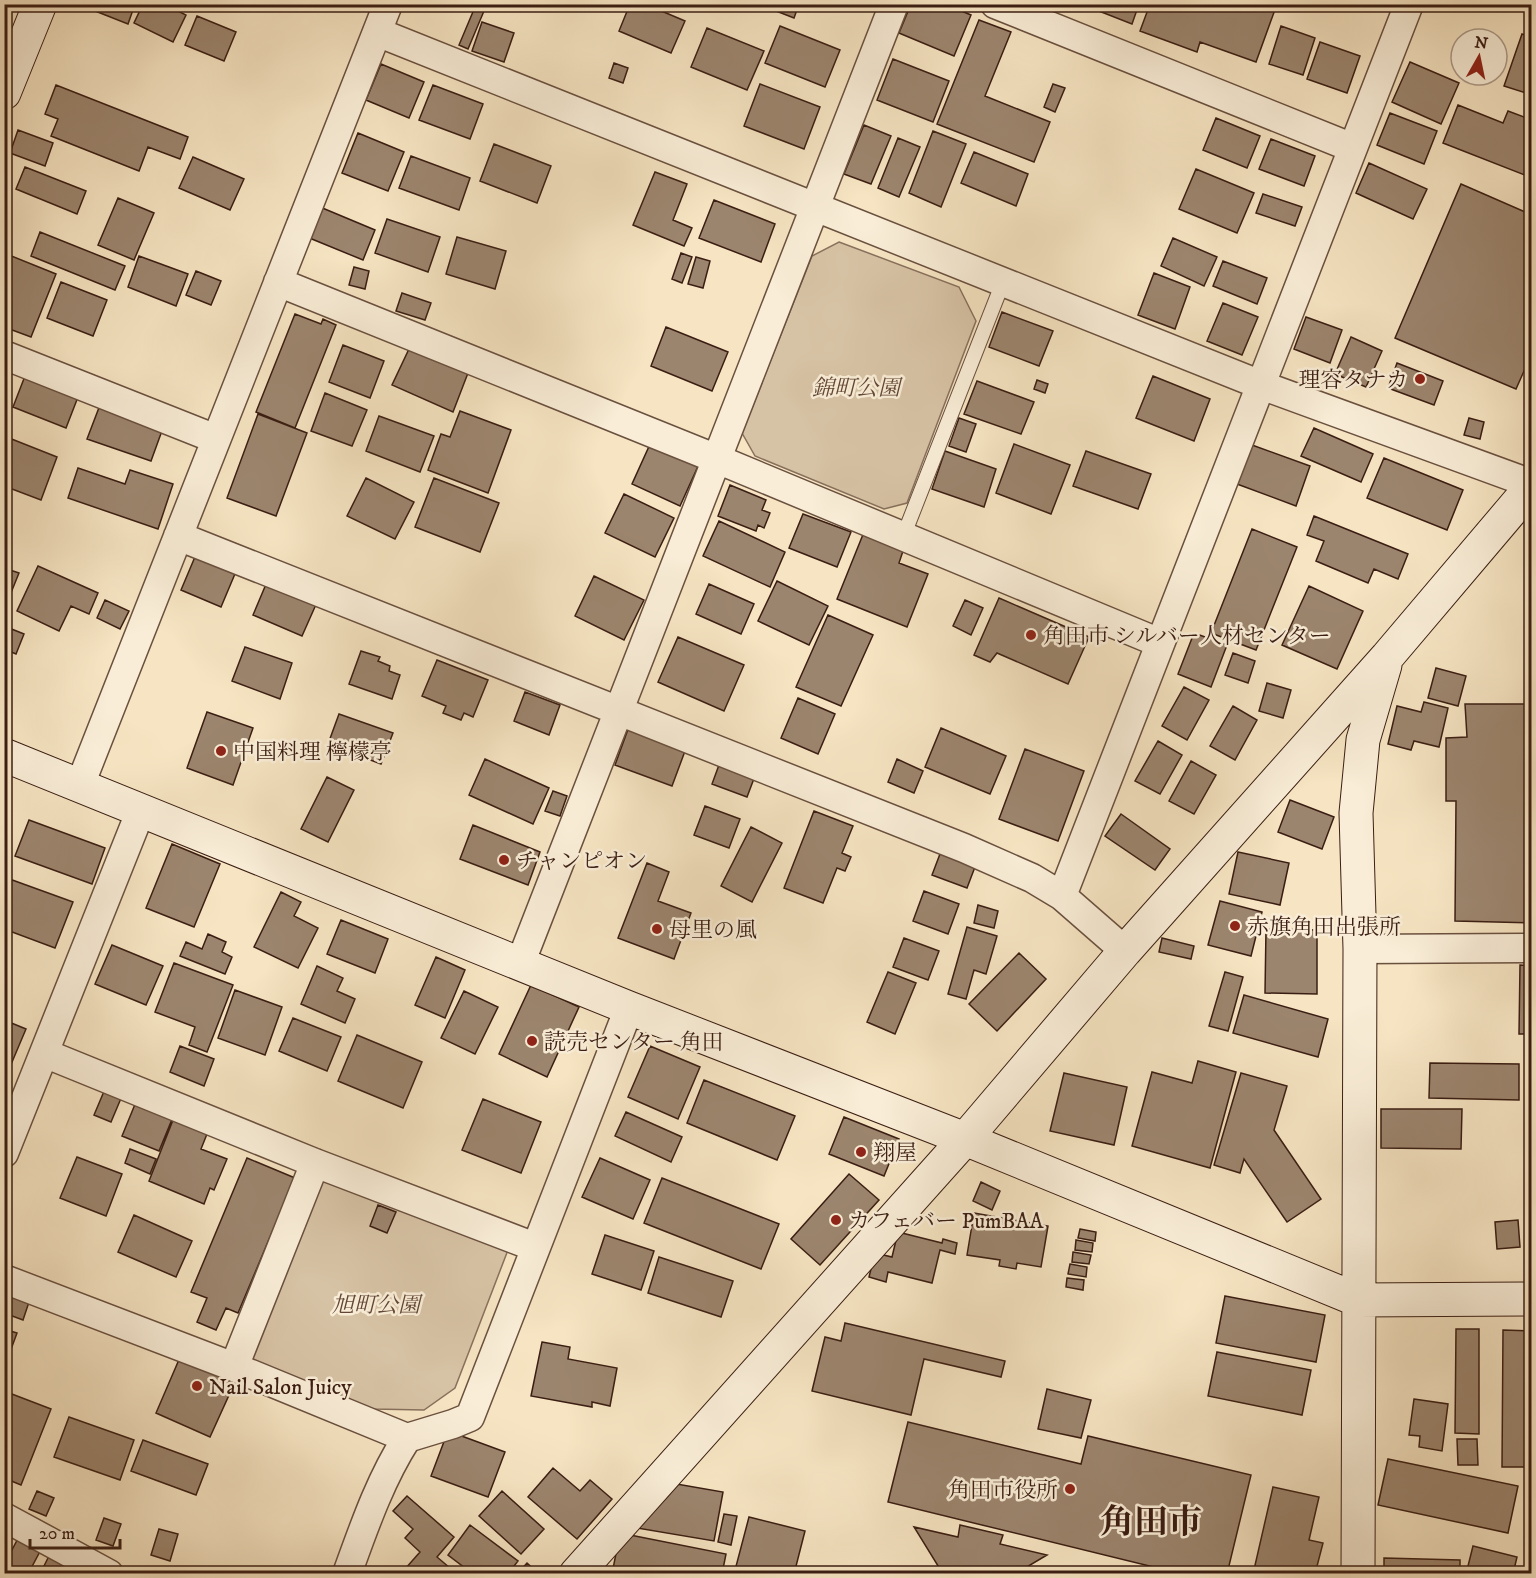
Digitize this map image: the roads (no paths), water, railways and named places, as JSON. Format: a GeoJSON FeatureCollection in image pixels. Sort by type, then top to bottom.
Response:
{"type":"FeatureCollection","features":[{"type":"Feature","properties":{"kind":"street"},"geometry":{"type":"LineString","coordinates":[[4,93],[40,4]]}},
{"type":"Feature","properties":{"kind":"street"},"geometry":{"type":"LineString","coordinates":[[80,785],[388,4]]}},
{"type":"Feature","properties":{"kind":"street"},"geometry":{"type":"LineString","coordinates":[[520,964],[894,4]]}},
{"type":"Feature","properties":{"kind":"street"},"geometry":{"type":"LineString","coordinates":[[995,4],[1353,148]]}},
{"type":"Feature","properties":{"kind":"street"},"geometry":{"type":"LineString","coordinates":[[1062,896],[1409,4]]}},
{"type":"Feature","properties":{"kind":"street"},"geometry":{"type":"LineString","coordinates":[[377,32],[1261,385],[1532,485],[1387,657],[1125,951],[965,1139],[576,1574]]}},
{"type":"Feature","properties":{"kind":"street"},"geometry":{"type":"LineString","coordinates":[[278,282],[717,459],[1160,643]]}},
{"type":"Feature","properties":{"kind":"street"},"geometry":{"type":"LineString","coordinates":[[4,355],[216,439]]}},
{"type":"Feature","properties":{"kind":"street"},"geometry":{"type":"LineString","coordinates":[[178,536],[964,848],[1032,878],[1062,896],[1125,951]]}},
{"type":"Feature","properties":{"kind":"street"},"geometry":{"type":"LineString","coordinates":[[1358,1574],[1360,949],[1356,813],[1363,740],[1387,657]]}},
{"type":"Feature","properties":{"kind":"street"},"geometry":{"type":"LineString","coordinates":[[4,755],[629,1008],[965,1139],[1358,1300],[1532,1299]]}},
{"type":"Feature","properties":{"kind":"street"},"geometry":{"type":"LineString","coordinates":[[4,1153],[141,810]]}},
{"type":"Feature","properties":{"kind":"street"},"geometry":{"type":"LineString","coordinates":[[1360,949],[1532,948]]}},
{"type":"Feature","properties":{"kind":"street"},"geometry":{"type":"LineString","coordinates":[[4,1279],[234,1367],[406,1438],[470,1417],[629,1008]]}},
{"type":"Feature","properties":{"kind":"street"},"geometry":{"type":"LineString","coordinates":[[44,1053],[315,1163],[535,1247]]}},
{"type":"Feature","properties":{"kind":"street"},"geometry":{"type":"LineString","coordinates":[[234,1367],[315,1163]]}},
{"type":"Feature","properties":{"kind":"street"},"geometry":{"type":"LineString","coordinates":[[347,1574],[375,1497],[406,1438]]}},
{"type":"Feature","properties":{"kind":"street"},"geometry":{"type":"LineString","coordinates":[[4,1517],[109,1574]]}},
{"type":"Feature","properties":{"kind":"lane"},"geometry":{"type":"LineString","coordinates":[[903,537],[1003,282]]}},
{"type":"Feature","properties":{"kind":"place","name":"理容タナカ"},"geometry":{"type":"Point","coordinates":[1420,379]}},
{"type":"Feature","properties":{"kind":"place","name":"角田市 シルバー人材センター"},"geometry":{"type":"Point","coordinates":[1031,635]}},
{"type":"Feature","properties":{"kind":"place","name":"中国料理 檸檬亭"},"geometry":{"type":"Point","coordinates":[221,751]}},
{"type":"Feature","properties":{"kind":"place","name":"チャンピオン"},"geometry":{"type":"Point","coordinates":[504,860]}},
{"type":"Feature","properties":{"kind":"place","name":"赤旗角田出張所"},"geometry":{"type":"Point","coordinates":[1235,926]}},
{"type":"Feature","properties":{"kind":"place","name":"母里の風"},"geometry":{"type":"Point","coordinates":[657,929]}},
{"type":"Feature","properties":{"kind":"place","name":"読売センター 角田"},"geometry":{"type":"Point","coordinates":[532,1041]}},
{"type":"Feature","properties":{"kind":"place","name":"翔屋"},"geometry":{"type":"Point","coordinates":[861,1152]}},
{"type":"Feature","properties":{"kind":"place","name":"カフェバー PumBAA"},"geometry":{"type":"Point","coordinates":[836,1220]}},
{"type":"Feature","properties":{"kind":"place","name":"Nail Salon Juicy"},"geometry":{"type":"Point","coordinates":[197,1386]}},
{"type":"Feature","properties":{"kind":"place","name":"角田市役所"},"geometry":{"type":"Point","coordinates":[1070,1489]}},
{"type":"Feature","properties":{"kind":"district","name":"角田市"},"geometry":{"type":"Point","coordinates":[1151,1521]}},
{"type":"Feature","properties":{"kind":"park label","name":"錦町公園"},"geometry":{"type":"Point","coordinates":[856,387]}},
{"type":"Feature","properties":{"kind":"park label","name":"旭町公園"},"geometry":{"type":"Point","coordinates":[376,1304]}}]}
